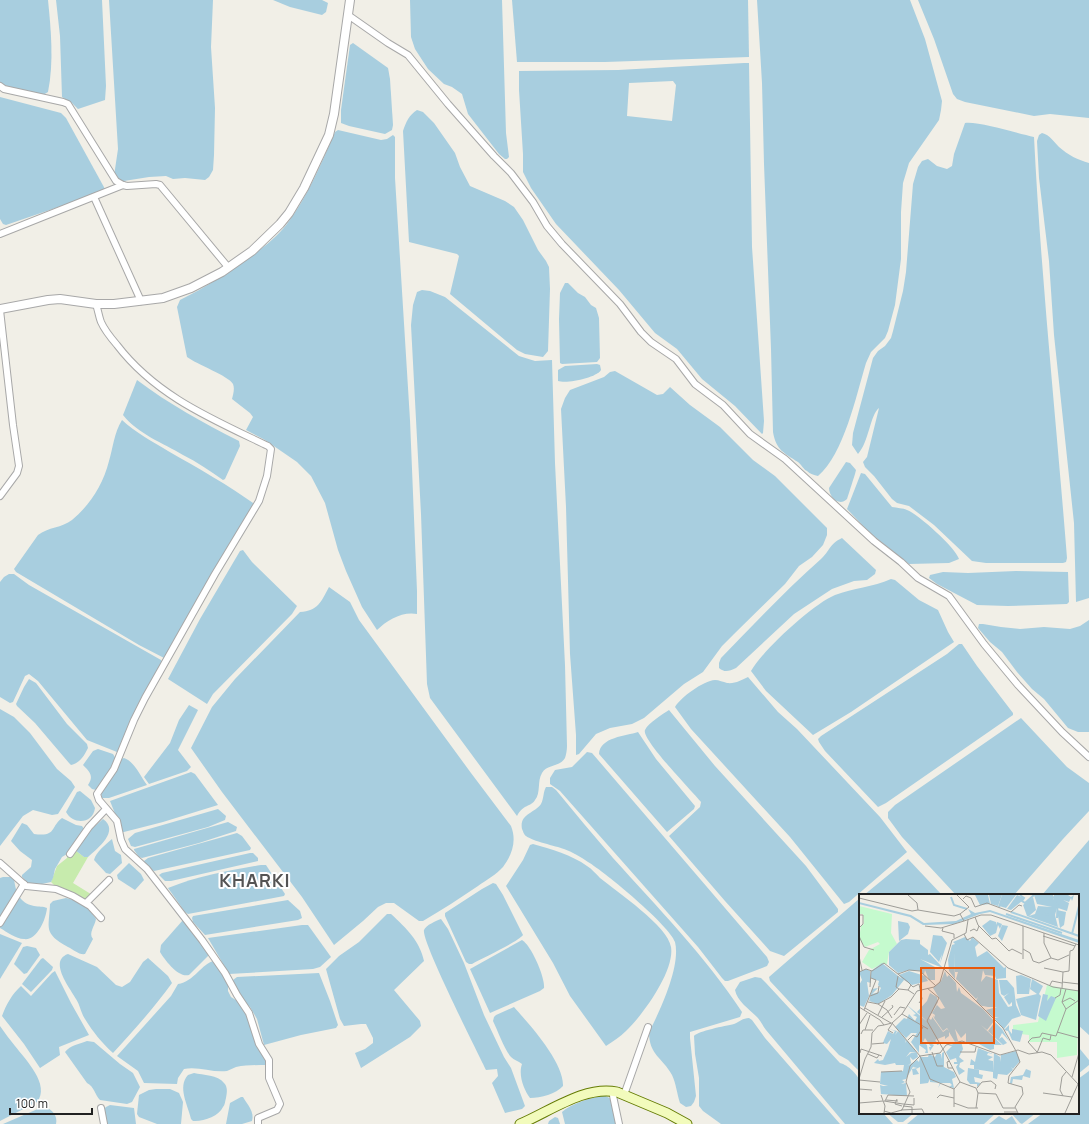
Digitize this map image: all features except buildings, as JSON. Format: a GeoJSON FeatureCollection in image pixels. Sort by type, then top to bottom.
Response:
{"type":"FeatureCollection","features":[{"type":"Feature","properties":{"kind":"main road"},"geometry":{"type":"LineString","coordinates":[[520,1124],[579,1096],[596,1092],[612,1091],[624,1094],[667,1113],[687,1124]]}},
{"type":"Feature","properties":{"kind":"street"},"geometry":{"type":"LineString","coordinates":[[0,496],[17,472],[19,466],[0,310],[60,299],[96,304],[114,304],[163,298],[192,288],[228,268],[252,251],[280,224],[289,213],[304,188],[321,154],[332,125],[350,0]]}},
{"type":"Feature","properties":{"kind":"street"},"geometry":{"type":"LineString","coordinates":[[348,15],[388,44],[408,55],[448,104],[511,173],[533,202],[547,226],[562,244],[620,304],[641,332],[651,342],[676,359],[695,384],[723,405],[750,434],[785,459],[874,541],[901,562],[918,578],[950,596],[984,644],[1018,685],[1062,732],[1089,757]]}},
{"type":"Feature","properties":{"kind":"street"},"geometry":{"type":"LineString","coordinates":[[0,86],[4,89],[68,104],[116,181],[123,185]]}},
{"type":"Feature","properties":{"kind":"street"},"geometry":{"type":"LineString","coordinates":[[0,234],[123,185],[156,184],[160,185],[228,268]]}},
{"type":"Feature","properties":{"kind":"street"},"geometry":{"type":"LineString","coordinates":[[94,197],[141,301]]}},
{"type":"Feature","properties":{"kind":"street"},"geometry":{"type":"LineString","coordinates":[[96,304],[101,321],[108,334],[125,356],[158,386],[188,406],[268,446],[272,452],[267,476],[259,501],[215,574],[145,698],[134,720],[114,769],[97,794],[97,797],[117,821],[121,840],[125,849],[147,869],[202,940],[225,973],[252,1018],[259,1044],[269,1060],[269,1078],[280,1104],[279,1108],[274,1112],[258,1118],[258,1124]]}},
{"type":"Feature","properties":{"kind":"street"},"geometry":{"type":"LineString","coordinates":[[70,854],[89,827],[106,808]]}},
{"type":"Feature","properties":{"kind":"street"},"geometry":{"type":"LineString","coordinates":[[0,864],[24,884],[31,887],[56,889],[73,896],[86,903],[101,918]]}},
{"type":"Feature","properties":{"kind":"street"},"geometry":{"type":"LineString","coordinates":[[86,903],[109,880]]}},
{"type":"Feature","properties":{"kind":"street"},"geometry":{"type":"LineString","coordinates":[[0,923],[24,884]]}},
{"type":"Feature","properties":{"kind":"street"},"geometry":{"type":"LineString","coordinates":[[624,1094],[648,1027]]}},
{"type":"Feature","properties":{"kind":"street"},"geometry":{"type":"LineString","coordinates":[[612,1091],[619,1124]]}},
{"type":"Feature","properties":{"kind":"street"},"geometry":{"type":"LineString","coordinates":[[101,1108],[104,1124]]}},
{"type":"Feature","properties":{"kind":"green space"},"geometry":{"type":"Polygon","coordinates":[[[75,850],[84,857],[88,857],[73,883],[94,896],[86,903],[59,890],[51,882],[57,866],[67,858],[67,854],[75,850]]]}},
{"type":"Feature","properties":{"kind":"water"},"geometry":{"type":"Polygon","coordinates":[[[0,0],[48,0],[51,34],[51,69],[48,92],[43,95],[0,83],[0,0]]]}},
{"type":"Feature","properties":{"kind":"water"},"geometry":{"type":"Polygon","coordinates":[[[56,0],[102,0],[106,86],[105,100],[78,109],[62,97],[60,36],[56,0]]]}},
{"type":"Feature","properties":{"kind":"water"},"geometry":{"type":"Polygon","coordinates":[[[109,0],[213,0],[211,47],[215,108],[214,155],[213,170],[209,177],[205,180],[185,178],[173,179],[166,176],[124,181],[117,180],[114,176],[118,149],[109,0]]]}},
{"type":"Feature","properties":{"kind":"water"},"geometry":{"type":"Polygon","coordinates":[[[273,0],[322,0],[328,3],[326,12],[322,15],[290,7],[273,0]]]}},
{"type":"Feature","properties":{"kind":"water"},"geometry":{"type":"Polygon","coordinates":[[[410,0],[502,0],[506,133],[509,157],[507,159],[499,154],[468,114],[462,94],[452,87],[444,84],[428,69],[415,49],[411,37],[410,0]]]}},
{"type":"Feature","properties":{"kind":"water"},"geometry":{"type":"Polygon","coordinates":[[[512,0],[748,0],[749,57],[605,62],[517,62],[512,0]]]}},
{"type":"Feature","properties":{"kind":"water"},"geometry":{"type":"Polygon","coordinates":[[[757,0],[910,0],[925,39],[942,101],[939,120],[909,163],[903,183],[901,212],[901,259],[895,305],[888,331],[885,338],[871,352],[866,363],[848,424],[842,439],[835,454],[818,476],[808,472],[798,462],[781,450],[776,443],[773,432],[762,83],[757,0]]]}},
{"type":"Feature","properties":{"kind":"water"},"geometry":{"type":"Polygon","coordinates":[[[918,0],[1089,0],[1089,118],[1050,114],[1034,116],[965,102],[957,99],[953,94],[934,39],[918,0]]]}},
{"type":"Feature","properties":{"kind":"water"},"geometry":{"type":"Polygon","coordinates":[[[353,43],[388,68],[393,125],[392,130],[385,134],[341,123],[341,110],[350,45],[353,43]]]}},
{"type":"Feature","properties":{"kind":"water"},"geometry":{"type":"Polygon","coordinates":[[[749,63],[752,247],[764,421],[762,434],[735,406],[702,379],[677,349],[655,333],[619,290],[556,224],[531,188],[523,172],[519,71],[618,70],[749,63]],[[673,81],[629,83],[627,116],[672,121],[676,85],[673,81]]]}},
{"type":"Feature","properties":{"kind":"water"},"geometry":{"type":"Polygon","coordinates":[[[0,97],[61,113],[66,118],[105,189],[73,202],[6,225],[3,224],[0,219],[0,97]]]}},
{"type":"Feature","properties":{"kind":"water"},"geometry":{"type":"Polygon","coordinates":[[[417,110],[423,112],[434,123],[455,153],[460,167],[470,186],[505,201],[514,207],[523,220],[538,250],[546,261],[549,267],[550,289],[548,351],[543,357],[525,354],[517,350],[450,294],[459,256],[457,254],[409,242],[403,131],[408,119],[417,110]]]}},
{"type":"Feature","properties":{"kind":"water"},"geometry":{"type":"Polygon","coordinates":[[[965,123],[989,126],[1034,137],[1045,295],[1067,558],[1066,562],[1063,563],[986,563],[972,561],[934,525],[909,506],[897,503],[892,499],[865,467],[863,462],[867,457],[879,408],[873,416],[865,443],[858,454],[852,445],[853,433],[873,358],[891,338],[903,291],[906,272],[913,184],[918,167],[922,161],[928,159],[937,166],[947,169],[952,166],[954,154],[965,123]]]}},
{"type":"Feature","properties":{"kind":"water"},"geometry":{"type":"Polygon","coordinates":[[[338,130],[381,140],[387,139],[393,135],[395,137],[395,178],[410,420],[417,614],[412,613],[396,617],[377,630],[362,607],[346,571],[338,550],[325,503],[311,476],[297,462],[265,440],[246,430],[253,417],[232,399],[234,388],[230,381],[187,357],[177,307],[180,300],[208,285],[236,267],[266,245],[283,229],[295,213],[308,191],[335,132],[338,130]]]}},
{"type":"Feature","properties":{"kind":"water"},"geometry":{"type":"Polygon","coordinates":[[[1042,133],[1050,137],[1059,147],[1070,155],[1089,163],[1089,598],[1076,602],[1074,523],[1054,335],[1049,261],[1039,178],[1037,141],[1039,135],[1042,133]]]}},
{"type":"Feature","properties":{"kind":"water"},"geometry":{"type":"Polygon","coordinates":[[[565,283],[568,283],[596,308],[599,318],[600,358],[597,362],[560,363],[560,293],[565,283]]]}},
{"type":"Feature","properties":{"kind":"water"},"geometry":{"type":"Polygon","coordinates":[[[422,290],[430,291],[445,297],[519,356],[535,361],[552,360],[555,463],[565,665],[567,748],[563,761],[544,770],[541,776],[537,797],[533,802],[522,809],[517,816],[430,698],[427,684],[421,514],[411,325],[413,305],[417,292],[422,290]]]}},
{"type":"Feature","properties":{"kind":"water"},"geometry":{"type":"Polygon","coordinates":[[[600,365],[601,370],[593,376],[568,382],[558,381],[558,370],[565,366],[600,365]]]}},
{"type":"Feature","properties":{"kind":"water"},"geometry":{"type":"Polygon","coordinates":[[[615,371],[657,395],[663,394],[670,387],[690,405],[720,427],[753,460],[775,476],[827,528],[827,535],[823,545],[812,557],[799,566],[785,584],[722,646],[703,672],[684,684],[644,718],[632,724],[610,728],[596,734],[579,754],[576,755],[570,654],[566,507],[561,409],[570,390],[604,377],[610,372],[615,371]]]}},
{"type":"Feature","properties":{"kind":"water"},"geometry":{"type":"Polygon","coordinates":[[[137,380],[186,413],[239,441],[240,446],[225,479],[223,480],[193,461],[151,438],[129,422],[123,415],[137,380]]]}},
{"type":"Feature","properties":{"kind":"water"},"geometry":{"type":"Polygon","coordinates":[[[122,420],[144,437],[224,484],[256,505],[166,659],[139,645],[16,572],[14,569],[38,535],[46,530],[68,523],[85,508],[95,494],[103,478],[109,461],[115,435],[122,420]]]}},
{"type":"Feature","properties":{"kind":"water"},"geometry":{"type":"Polygon","coordinates":[[[846,462],[850,463],[856,470],[847,499],[841,502],[833,498],[829,488],[846,462]]]}},
{"type":"Feature","properties":{"kind":"water"},"geometry":{"type":"Polygon","coordinates":[[[861,473],[865,474],[892,507],[907,510],[927,524],[951,547],[959,559],[949,563],[909,564],[869,532],[847,509],[861,473]]]}},
{"type":"Feature","properties":{"kind":"water"},"geometry":{"type":"Polygon","coordinates":[[[842,538],[876,570],[875,574],[867,580],[854,581],[832,589],[794,614],[736,668],[723,671],[719,668],[721,658],[824,556],[834,543],[842,538]]]}},
{"type":"Feature","properties":{"kind":"water"},"geometry":{"type":"Polygon","coordinates":[[[243,550],[252,562],[297,606],[292,614],[213,694],[207,704],[168,679],[200,619],[240,551],[243,550]]]}},
{"type":"Feature","properties":{"kind":"water"},"geometry":{"type":"Polygon","coordinates":[[[1016,571],[1068,572],[1069,602],[1067,604],[1008,606],[977,605],[937,584],[929,578],[930,575],[943,572],[968,573],[1016,571]]]}},
{"type":"Feature","properties":{"kind":"water"},"geometry":{"type":"Polygon","coordinates":[[[9,574],[14,574],[29,585],[161,660],[163,663],[117,752],[87,740],[38,681],[29,674],[25,676],[13,702],[10,703],[0,697],[0,582],[9,574]]]}},
{"type":"Feature","properties":{"kind":"water"},"geometry":{"type":"Polygon","coordinates":[[[891,579],[895,580],[919,600],[938,610],[954,642],[851,712],[813,735],[766,691],[751,671],[757,662],[789,628],[826,600],[835,595],[891,579]]]}},
{"type":"Feature","properties":{"kind":"water"},"geometry":{"type":"Polygon","coordinates":[[[329,587],[350,602],[359,620],[511,826],[514,837],[511,853],[500,870],[430,917],[423,921],[419,921],[394,903],[386,903],[378,907],[334,945],[302,897],[222,792],[191,748],[212,707],[235,679],[300,612],[315,608],[324,597],[329,587]]]}},
{"type":"Feature","properties":{"kind":"water"},"geometry":{"type":"Polygon","coordinates":[[[1089,620],[1089,732],[1078,732],[1068,728],[1044,699],[1032,689],[1017,672],[1002,652],[990,642],[978,628],[979,624],[983,624],[1020,629],[1044,627],[1070,629],[1080,626],[1089,620]]]}},
{"type":"Feature","properties":{"kind":"water"},"geometry":{"type":"Polygon","coordinates":[[[959,644],[962,644],[1013,715],[878,807],[825,751],[818,739],[947,654],[959,644]]]}},
{"type":"Feature","properties":{"kind":"water"},"geometry":{"type":"Polygon","coordinates":[[[748,677],[778,712],[797,729],[880,817],[907,852],[849,902],[844,904],[790,837],[691,729],[675,707],[687,694],[705,683],[715,680],[733,683],[748,677]]]}},
{"type":"Feature","properties":{"kind":"water"},"geometry":{"type":"Polygon","coordinates":[[[29,679],[36,683],[67,724],[87,744],[88,748],[77,763],[71,765],[35,723],[17,706],[16,704],[29,679]]]}},
{"type":"Feature","properties":{"kind":"water"},"geometry":{"type":"Polygon","coordinates":[[[189,705],[198,710],[178,750],[191,767],[187,771],[149,784],[144,777],[170,743],[179,720],[189,705]]]}},
{"type":"Feature","properties":{"kind":"water"},"geometry":{"type":"Polygon","coordinates":[[[0,709],[14,717],[30,733],[57,769],[71,781],[75,787],[58,814],[52,815],[33,810],[23,816],[0,846],[0,709]]]}},
{"type":"Feature","properties":{"kind":"water"},"geometry":{"type":"Polygon","coordinates":[[[669,710],[715,766],[806,866],[838,909],[838,912],[784,956],[770,951],[669,836],[700,807],[701,802],[668,766],[646,735],[645,730],[649,724],[669,710]]]}},
{"type":"Feature","properties":{"kind":"water"},"geometry":{"type":"Polygon","coordinates":[[[1021,718],[1067,767],[1089,783],[1089,811],[1015,894],[955,894],[902,837],[888,818],[888,812],[895,805],[1021,718]]]}},
{"type":"Feature","properties":{"kind":"water"},"geometry":{"type":"Polygon","coordinates":[[[638,732],[656,759],[695,806],[694,809],[667,832],[599,754],[600,748],[614,738],[638,732]]]}},
{"type":"Feature","properties":{"kind":"water"},"geometry":{"type":"Polygon","coordinates":[[[98,749],[113,754],[116,759],[115,763],[96,790],[92,789],[88,785],[91,777],[88,770],[83,765],[93,751],[98,749]]]}},
{"type":"Feature","properties":{"kind":"water"},"geometry":{"type":"Polygon","coordinates":[[[587,752],[592,753],[767,957],[769,962],[767,966],[725,981],[698,947],[560,791],[550,784],[550,778],[555,770],[572,767],[587,752]]]}},
{"type":"Feature","properties":{"kind":"water"},"geometry":{"type":"Polygon","coordinates":[[[124,758],[131,762],[147,785],[109,798],[102,798],[101,793],[121,759],[124,758]]]}},
{"type":"Feature","properties":{"kind":"water"},"geometry":{"type":"Polygon","coordinates":[[[191,772],[195,774],[218,805],[163,822],[120,833],[116,816],[110,801],[191,772]]]}},
{"type":"Feature","properties":{"kind":"water"},"geometry":{"type":"Polygon","coordinates":[[[546,787],[552,787],[556,790],[613,858],[713,971],[742,1012],[740,1017],[690,1032],[696,1096],[691,1106],[686,1107],[680,1103],[675,1081],[651,1046],[649,1032],[664,1001],[672,975],[676,952],[675,942],[671,934],[650,912],[622,887],[582,858],[560,848],[533,840],[525,835],[522,829],[523,820],[541,804],[546,787]]]}},
{"type":"Feature","properties":{"kind":"water"},"geometry":{"type":"Polygon","coordinates":[[[80,791],[91,800],[95,808],[91,817],[87,820],[78,821],[69,816],[66,812],[77,792],[80,791]]]}},
{"type":"Feature","properties":{"kind":"water"},"geometry":{"type":"Polygon","coordinates":[[[218,809],[226,816],[225,820],[208,827],[135,847],[131,846],[128,839],[135,833],[218,809]]]}},
{"type":"Feature","properties":{"kind":"water"},"geometry":{"type":"Polygon","coordinates":[[[62,818],[76,825],[82,826],[84,829],[67,854],[62,857],[55,869],[51,882],[42,884],[28,883],[22,875],[31,867],[32,860],[20,851],[11,841],[22,823],[27,825],[34,834],[41,835],[50,833],[58,821],[62,818]]]}},
{"type":"Feature","properties":{"kind":"water"},"geometry":{"type":"Polygon","coordinates":[[[103,819],[108,824],[109,829],[106,839],[88,857],[84,857],[75,850],[85,835],[103,819]]]}},
{"type":"Feature","properties":{"kind":"water"},"geometry":{"type":"Polygon","coordinates":[[[228,822],[237,827],[236,831],[199,843],[142,858],[139,857],[134,850],[134,849],[228,822]]]}},
{"type":"Feature","properties":{"kind":"water"},"geometry":{"type":"Polygon","coordinates":[[[237,833],[242,836],[251,848],[250,850],[154,871],[144,864],[144,861],[148,858],[237,833]]]}},
{"type":"Feature","properties":{"kind":"water"},"geometry":{"type":"Polygon","coordinates":[[[112,839],[115,851],[121,855],[122,863],[110,874],[106,873],[94,860],[99,851],[112,839]]]}},
{"type":"Feature","properties":{"kind":"water"},"geometry":{"type":"Polygon","coordinates":[[[1089,840],[1089,1035],[1079,1026],[1079,894],[1043,894],[1089,840]]]}},
{"type":"Feature","properties":{"kind":"water"},"geometry":{"type":"Polygon","coordinates":[[[533,844],[554,850],[589,867],[600,878],[652,920],[661,929],[668,939],[671,947],[671,957],[668,968],[656,992],[633,1024],[619,1037],[606,1046],[570,996],[553,963],[506,886],[523,860],[530,845],[533,844]]]}},
{"type":"Feature","properties":{"kind":"water"},"geometry":{"type":"Polygon","coordinates":[[[253,853],[258,858],[258,861],[171,881],[165,881],[159,875],[162,873],[253,853]]]}},
{"type":"Feature","properties":{"kind":"water"},"geometry":{"type":"Polygon","coordinates":[[[908,859],[941,894],[865,894],[908,859]]]}},
{"type":"Feature","properties":{"kind":"water"},"geometry":{"type":"Polygon","coordinates":[[[129,863],[141,874],[144,880],[135,890],[118,879],[117,875],[129,863]]]}},
{"type":"Feature","properties":{"kind":"water"},"geometry":{"type":"Polygon","coordinates":[[[266,865],[285,894],[284,896],[188,914],[168,888],[214,874],[266,865]]]}},
{"type":"Feature","properties":{"kind":"water"},"geometry":{"type":"Polygon","coordinates":[[[14,877],[17,892],[21,899],[25,902],[34,906],[47,908],[43,923],[37,933],[29,939],[18,938],[0,928],[0,878],[14,877]]]}},
{"type":"Feature","properties":{"kind":"water"},"geometry":{"type":"Polygon","coordinates":[[[493,883],[496,884],[503,895],[523,935],[507,946],[472,964],[469,964],[466,962],[445,913],[493,883]]]}},
{"type":"Feature","properties":{"kind":"water"},"geometry":{"type":"Polygon","coordinates":[[[66,898],[83,905],[96,919],[91,932],[93,939],[85,954],[79,953],[54,938],[49,930],[50,904],[53,901],[66,898]]]}},
{"type":"Feature","properties":{"kind":"water"},"geometry":{"type":"Polygon","coordinates":[[[859,899],[859,1071],[848,1060],[839,1055],[770,981],[769,977],[859,899]]]}},
{"type":"Feature","properties":{"kind":"water"},"geometry":{"type":"Polygon","coordinates":[[[288,900],[300,911],[302,918],[298,920],[205,935],[193,922],[192,918],[193,916],[288,900]]]}},
{"type":"Feature","properties":{"kind":"water"},"geometry":{"type":"Polygon","coordinates":[[[387,914],[391,914],[407,930],[416,941],[422,954],[424,961],[394,990],[420,1021],[421,1026],[410,1037],[361,1068],[355,1053],[365,1049],[373,1043],[373,1038],[366,1024],[344,1026],[340,1019],[326,969],[339,956],[359,942],[387,914]]]}},
{"type":"Feature","properties":{"kind":"water"},"geometry":{"type":"Polygon","coordinates":[[[441,919],[448,929],[464,963],[484,1015],[504,1057],[511,1068],[525,1106],[522,1109],[505,1113],[492,1083],[498,1076],[497,1069],[486,1070],[431,954],[425,938],[424,930],[429,925],[441,919]]]}},
{"type":"Feature","properties":{"kind":"water"},"geometry":{"type":"Polygon","coordinates":[[[183,920],[187,923],[208,953],[208,956],[189,975],[181,974],[176,971],[168,964],[160,952],[161,945],[183,920]]]}},
{"type":"Feature","properties":{"kind":"water"},"geometry":{"type":"Polygon","coordinates":[[[308,925],[331,957],[320,967],[313,969],[229,974],[208,938],[308,925]]]}},
{"type":"Feature","properties":{"kind":"water"},"geometry":{"type":"Polygon","coordinates":[[[0,934],[22,943],[0,979],[0,934]]]}},
{"type":"Feature","properties":{"kind":"water"},"geometry":{"type":"Polygon","coordinates":[[[522,940],[526,943],[537,962],[544,983],[544,988],[490,1013],[470,969],[522,940]]]}},
{"type":"Feature","properties":{"kind":"water"},"geometry":{"type":"Polygon","coordinates":[[[27,946],[36,948],[40,955],[27,973],[24,974],[14,964],[23,947],[27,946]]]}},
{"type":"Feature","properties":{"kind":"water"},"geometry":{"type":"Polygon","coordinates":[[[68,954],[97,967],[116,985],[122,987],[130,982],[143,962],[148,958],[168,976],[172,983],[151,1010],[113,1053],[94,1033],[88,1024],[62,975],[60,962],[62,957],[68,954]]]}},
{"type":"Feature","properties":{"kind":"water"},"geometry":{"type":"Polygon","coordinates":[[[43,958],[53,967],[52,970],[31,992],[22,984],[43,958]]]}},
{"type":"Feature","properties":{"kind":"water"},"geometry":{"type":"Polygon","coordinates":[[[214,961],[228,982],[228,991],[231,997],[239,1002],[248,1014],[268,1061],[267,1065],[240,1066],[227,1071],[189,1068],[184,1069],[178,1078],[177,1084],[144,1083],[138,1071],[117,1056],[171,996],[178,984],[189,980],[206,965],[214,961]]]}},
{"type":"Feature","properties":{"kind":"water"},"geometry":{"type":"Polygon","coordinates":[[[55,971],[89,1035],[59,1047],[60,1055],[40,1068],[24,1044],[2,1016],[10,1000],[21,986],[31,996],[55,971]]]}},
{"type":"Feature","properties":{"kind":"water"},"geometry":{"type":"Polygon","coordinates":[[[319,973],[338,1025],[336,1028],[301,1035],[264,1045],[257,1019],[235,987],[233,980],[237,977],[319,973]]]}},
{"type":"Feature","properties":{"kind":"water"},"geometry":{"type":"Polygon","coordinates":[[[755,977],[761,978],[840,1063],[853,1071],[859,1080],[859,1114],[884,1114],[893,1124],[845,1124],[766,1030],[758,1018],[738,998],[735,990],[740,982],[755,977]]]}},
{"type":"Feature","properties":{"kind":"water"},"geometry":{"type":"Polygon","coordinates":[[[514,1007],[544,1044],[558,1066],[562,1076],[563,1086],[552,1093],[530,1098],[522,1082],[522,1064],[511,1057],[501,1040],[493,1021],[494,1017],[514,1007]]]}},
{"type":"Feature","properties":{"kind":"water"},"geometry":{"type":"Polygon","coordinates":[[[749,1018],[840,1124],[721,1124],[703,1111],[699,1106],[699,1078],[694,1036],[696,1034],[734,1024],[743,1019],[749,1018]]]}},
{"type":"Feature","properties":{"kind":"water"},"geometry":{"type":"Polygon","coordinates":[[[0,1026],[35,1072],[41,1088],[37,1102],[0,1121],[0,1026]]]}},
{"type":"Feature","properties":{"kind":"water"},"geometry":{"type":"Polygon","coordinates":[[[87,1041],[94,1042],[133,1073],[140,1087],[132,1102],[127,1104],[100,1100],[98,1098],[91,1086],[87,1083],[65,1052],[72,1046],[87,1041]]]}},
{"type":"Feature","properties":{"kind":"water"},"geometry":{"type":"Polygon","coordinates":[[[1079,1049],[1089,1060],[1089,1065],[1079,1073],[1079,1049]]]}},
{"type":"Feature","properties":{"kind":"water"},"geometry":{"type":"Polygon","coordinates":[[[1089,1071],[1089,1124],[1028,1124],[1042,1114],[1079,1114],[1079,1078],[1089,1071]]]}},
{"type":"Feature","properties":{"kind":"water"},"geometry":{"type":"Polygon","coordinates":[[[194,1073],[218,1078],[226,1086],[227,1090],[225,1104],[221,1110],[210,1118],[197,1121],[193,1121],[191,1119],[183,1091],[183,1085],[188,1075],[194,1073]]]}},
{"type":"Feature","properties":{"kind":"water"},"geometry":{"type":"Polygon","coordinates":[[[170,1089],[179,1093],[183,1102],[181,1124],[157,1124],[139,1117],[137,1114],[139,1095],[149,1090],[170,1089]]]}},
{"type":"Feature","properties":{"kind":"water"},"geometry":{"type":"Polygon","coordinates":[[[604,1095],[611,1099],[617,1124],[565,1124],[562,1112],[566,1109],[582,1101],[604,1095]]]}},
{"type":"Feature","properties":{"kind":"water"},"geometry":{"type":"Polygon","coordinates":[[[243,1097],[252,1111],[252,1121],[242,1124],[226,1124],[230,1103],[243,1097]]]}},
{"type":"Feature","properties":{"kind":"water"},"geometry":{"type":"Polygon","coordinates":[[[110,1105],[134,1108],[136,1124],[107,1124],[104,1109],[110,1105]]]}},
{"type":"Feature","properties":{"kind":"water"},"geometry":{"type":"Polygon","coordinates":[[[45,1107],[54,1113],[56,1124],[3,1124],[40,1108],[45,1107]]]}},
{"type":"Feature","properties":{"kind":"water"},"geometry":{"type":"Polygon","coordinates":[[[888,1114],[913,1114],[903,1122],[898,1122],[888,1114]]]}},
{"type":"Feature","properties":{"kind":"water"},"geometry":{"type":"Polygon","coordinates":[[[919,1114],[995,1114],[984,1124],[907,1124],[919,1114]]]}},
{"type":"Feature","properties":{"kind":"water"},"geometry":{"type":"Polygon","coordinates":[[[1012,1114],[1035,1114],[1022,1124],[1012,1114]]]}},
{"type":"Feature","properties":{"kind":"water"},"geometry":{"type":"Polygon","coordinates":[[[999,1116],[1006,1120],[1012,1116],[1017,1124],[989,1124],[999,1116]]]}},
{"type":"Feature","properties":{"kind":"water"},"geometry":{"type":"Polygon","coordinates":[[[555,1117],[558,1118],[560,1124],[548,1124],[549,1121],[555,1117]]]}},
{"type":"Feature","properties":{"kind":"district","name":"KHARKI"},"geometry":{"type":"Point","coordinates":[255,880]}}]}
